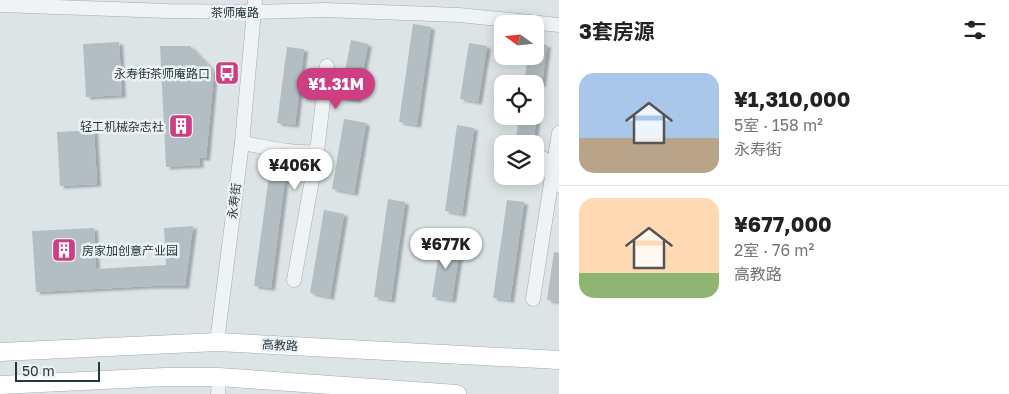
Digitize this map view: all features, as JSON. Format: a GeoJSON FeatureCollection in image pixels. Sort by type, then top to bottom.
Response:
{"type":"FeatureCollection","features":[{"type":"Feature","properties":{"kind":"main road","name":"高教路"},"geometry":{"type":"LineString","coordinates":[[0,352],[217,342],[559,360]]}},
{"type":"Feature","properties":{"kind":"main road"},"geometry":{"type":"LineString","coordinates":[[0,386],[165,377],[219,386],[457,394]]}},
{"type":"Feature","properties":{"kind":"street","name":"茶师庵路"},"geometry":{"type":"LineString","coordinates":[[0,5],[168,11],[254,6],[459,14],[559,25]]}},
{"type":"Feature","properties":{"kind":"street","name":"永寿街"},"geometry":{"type":"LineString","coordinates":[[217,342],[242,143],[254,6]]}},
{"type":"Feature","properties":{"kind":"street"},"geometry":{"type":"LineString","coordinates":[[294,280],[317,152],[327,66]]}},
{"type":"Feature","properties":{"kind":"street"},"geometry":{"type":"LineString","coordinates":[[533,299],[555,184],[559,133]]}},
{"type":"Feature","properties":{"kind":"street"},"geometry":{"type":"LineString","coordinates":[[242,143],[317,152]]}},
{"type":"Feature","properties":{"kind":"street"},"geometry":{"type":"LineString","coordinates":[[274,148],[282,157],[305,165]]}},
{"type":"Feature","properties":{"kind":"street"},"geometry":{"type":"LineString","coordinates":[[544,160],[552,168],[555,184]]}},
{"type":"Feature","properties":{"kind":"building"},"geometry":{"type":"Polygon","coordinates":[[[413,24],[431,27],[417,125],[399,122],[413,24]]]}},
{"type":"Feature","properties":{"kind":"building"},"geometry":{"type":"Polygon","coordinates":[[[351,40],[368,44],[357,100],[340,97],[351,40]]]}},
{"type":"Feature","properties":{"kind":"building"},"geometry":{"type":"Polygon","coordinates":[[[119,42],[122,95],[86,97],[83,44],[119,42]]]}},
{"type":"Feature","properties":{"kind":"building"},"geometry":{"type":"Polygon","coordinates":[[[469,43],[487,46],[478,102],[460,99],[469,43]]]}},
{"type":"Feature","properties":{"kind":"building"},"geometry":{"type":"Polygon","coordinates":[[[544,44],[547,45],[543,75],[525,75],[527,65],[544,65],[544,44]]]}},
{"type":"Feature","properties":{"kind":"building"},"geometry":{"type":"Polygon","coordinates":[[[160,46],[190,46],[214,72],[206,158],[199,158],[200,165],[166,167],[160,46]]]}},
{"type":"Feature","properties":{"kind":"building"},"geometry":{"type":"Polygon","coordinates":[[[287,47],[304,49],[295,125],[277,123],[287,47]]]}},
{"type":"Feature","properties":{"kind":"building"},"geometry":{"type":"Polygon","coordinates":[[[344,119],[366,123],[354,193],[332,189],[344,119]]]}},
{"type":"Feature","properties":{"kind":"building"},"geometry":{"type":"Polygon","coordinates":[[[457,125],[474,128],[462,214],[445,211],[457,125]]]}},
{"type":"Feature","properties":{"kind":"building"},"geometry":{"type":"Polygon","coordinates":[[[518,125],[536,125],[534,135],[517,135],[518,125]]]}},
{"type":"Feature","properties":{"kind":"building"},"geometry":{"type":"Polygon","coordinates":[[[94,130],[97,184],[60,186],[57,132],[94,130]]]}},
{"type":"Feature","properties":{"kind":"building"},"geometry":{"type":"Polygon","coordinates":[[[269,176],[285,178],[271,288],[254,286],[269,176]]]}},
{"type":"Feature","properties":{"kind":"building"},"geometry":{"type":"Polygon","coordinates":[[[388,199],[405,202],[391,300],[374,297],[388,199]]]}},
{"type":"Feature","properties":{"kind":"building"},"geometry":{"type":"Polygon","coordinates":[[[507,200],[524,202],[510,300],[493,298],[507,200]]]}},
{"type":"Feature","properties":{"kind":"building"},"geometry":{"type":"Polygon","coordinates":[[[324,210],[344,214],[330,297],[310,293],[324,210]]]}},
{"type":"Feature","properties":{"kind":"building"},"geometry":{"type":"Polygon","coordinates":[[[193,226],[185,286],[36,292],[32,231],[94,228],[96,269],[166,265],[164,228],[193,226]]]}},
{"type":"Feature","properties":{"kind":"building"},"geometry":{"type":"Polygon","coordinates":[[[441,239],[461,242],[452,300],[432,297],[441,239]]]}},
{"type":"Feature","properties":{"kind":"building"},"geometry":{"type":"Polygon","coordinates":[[[554,252],[559,253],[559,302],[547,300],[554,252]]]}},
{"type":"Feature","properties":{"kind":"place","name":"永寿街茶师庵路口"},"geometry":{"type":"Point","coordinates":[227,73]}},
{"type":"Feature","properties":{"kind":"place","name":"轻工机械杂志社"},"geometry":{"type":"Point","coordinates":[181,126]}},
{"type":"Feature","properties":{"kind":"place","name":"房家加创意产业园"},"geometry":{"type":"Point","coordinates":[64,250]}}]}
